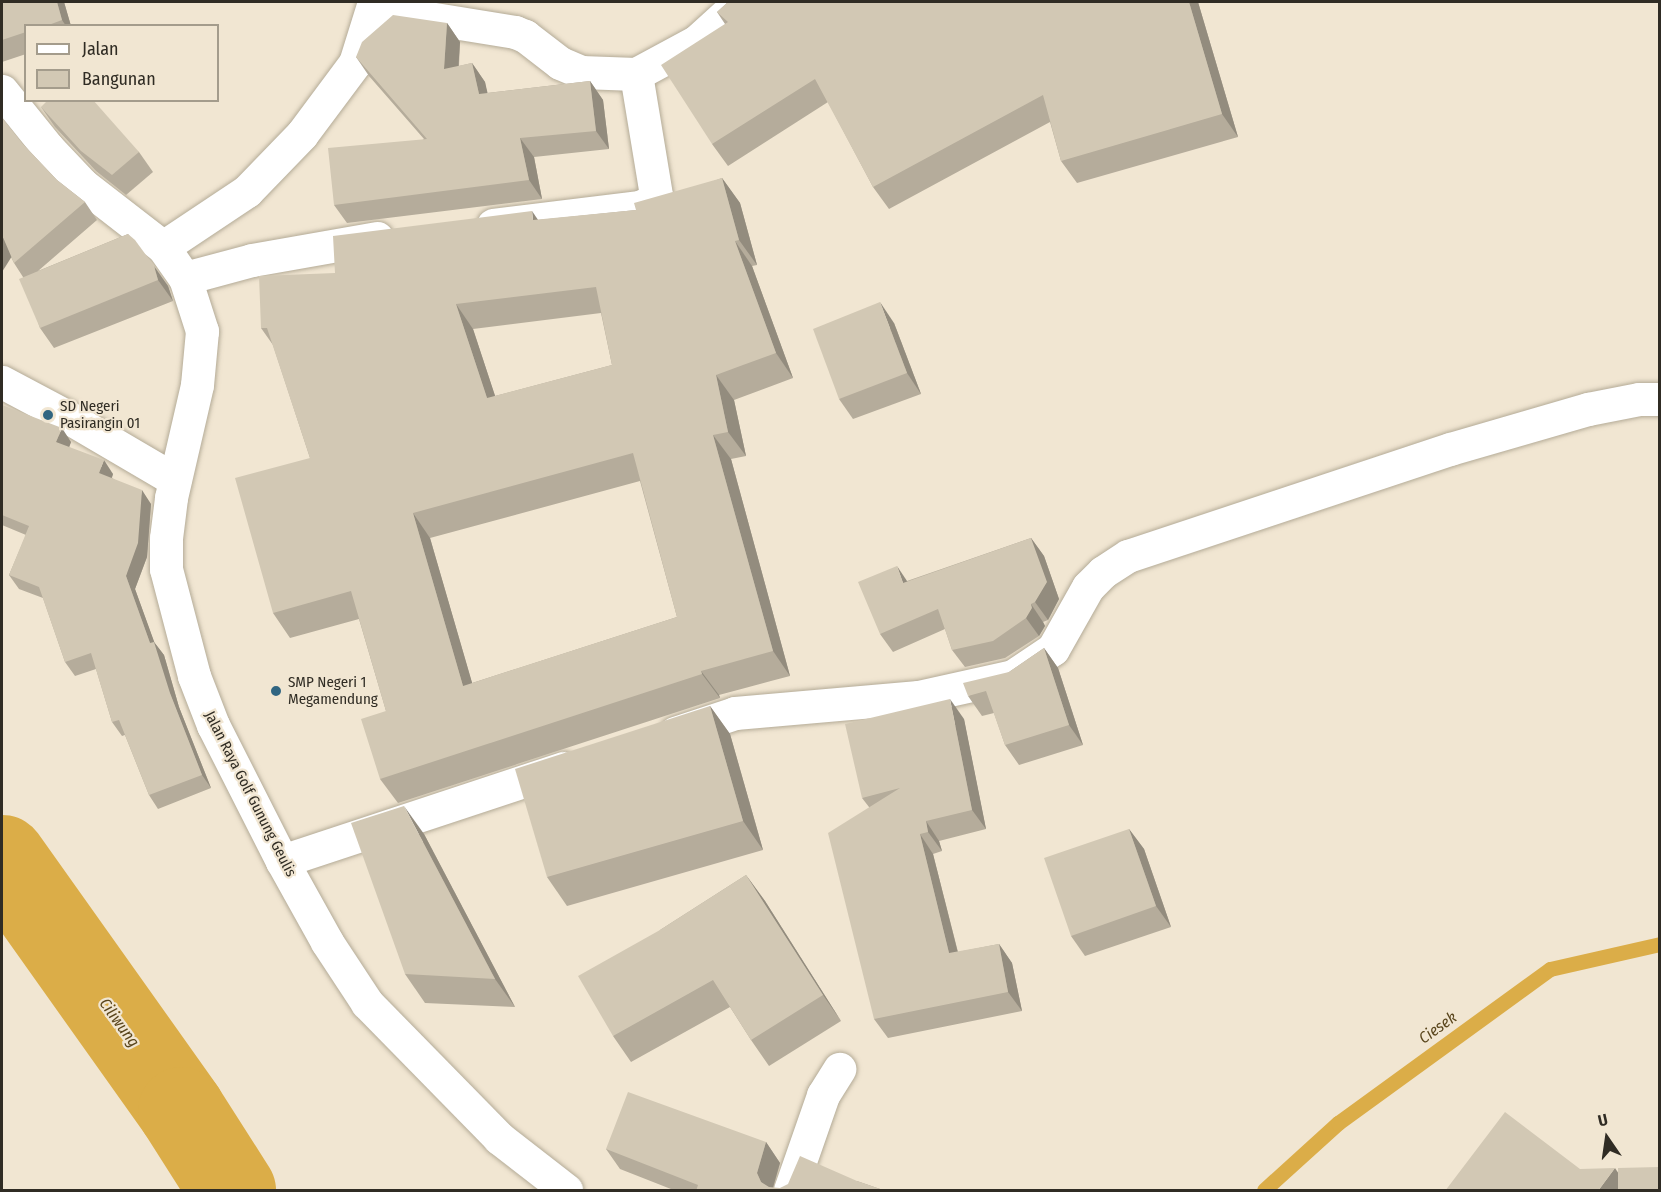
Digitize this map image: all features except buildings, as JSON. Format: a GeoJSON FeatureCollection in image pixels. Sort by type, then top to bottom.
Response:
{"type":"FeatureCollection","features":[{"type":"Feature","properties":{"kind":"street"},"geometry":{"type":"LineString","coordinates":[[163,247],[248,191],[303,134],[355,63],[374,5],[515,32],[525,36],[560,63],[581,72],[636,74],[698,41],[740,2]]}},
{"type":"Feature","properties":{"kind":"street"},"geometry":{"type":"LineString","coordinates":[[465,228],[640,207],[651,201],[656,195],[636,74]]}},
{"type":"Feature","properties":{"kind":"street","name":"Jalan Raya Golf Gunung Geulis"},"geometry":{"type":"LineString","coordinates":[[2,91],[48,148],[83,185],[163,247],[185,278],[202,331],[197,385],[175,480],[166,538],[166,569],[194,676],[213,726],[282,861],[327,942],[367,1003],[499,1138],[566,1191]]}},
{"type":"Feature","properties":{"kind":"street"},"geometry":{"type":"LineString","coordinates":[[185,278],[252,260],[348,242],[406,235]]}},
{"type":"Feature","properties":{"kind":"street"},"geometry":{"type":"LineString","coordinates":[[2,382],[66,416],[175,480]]}},
{"type":"Feature","properties":{"kind":"street"},"geometry":{"type":"LineString","coordinates":[[644,742],[735,713],[918,698],[1013,675],[1053,649],[1088,587],[1103,572],[1128,556],[1450,449],[1598,407],[1639,399],[1659,399]]}},
{"type":"Feature","properties":{"kind":"street"},"geometry":{"type":"LineString","coordinates":[[282,861],[588,760]]}},
{"type":"Feature","properties":{"kind":"street"},"geometry":{"type":"LineString","coordinates":[[790,1191],[823,1095],[840,1069]]}},
{"type":"Feature","properties":{"kind":"waterway","name":"Ciliwung"},"geometry":{"type":"LineString","coordinates":[[2,858],[181,1110],[232,1190]]}},
{"type":"Feature","properties":{"kind":"waterway","name":"Ciesek"},"geometry":{"type":"LineString","coordinates":[[1264,1190],[1338,1123],[1550,969],[1660,944]]}},
{"type":"Feature","properties":{"kind":"place","name":"SD Negeri Pasirangin 01"},"geometry":{"type":"Point","coordinates":[48,415]}},
{"type":"Feature","properties":{"kind":"place","name":"SMP Negeri 1 Megamendung"},"geometry":{"type":"Point","coordinates":[276,691]}}]}
